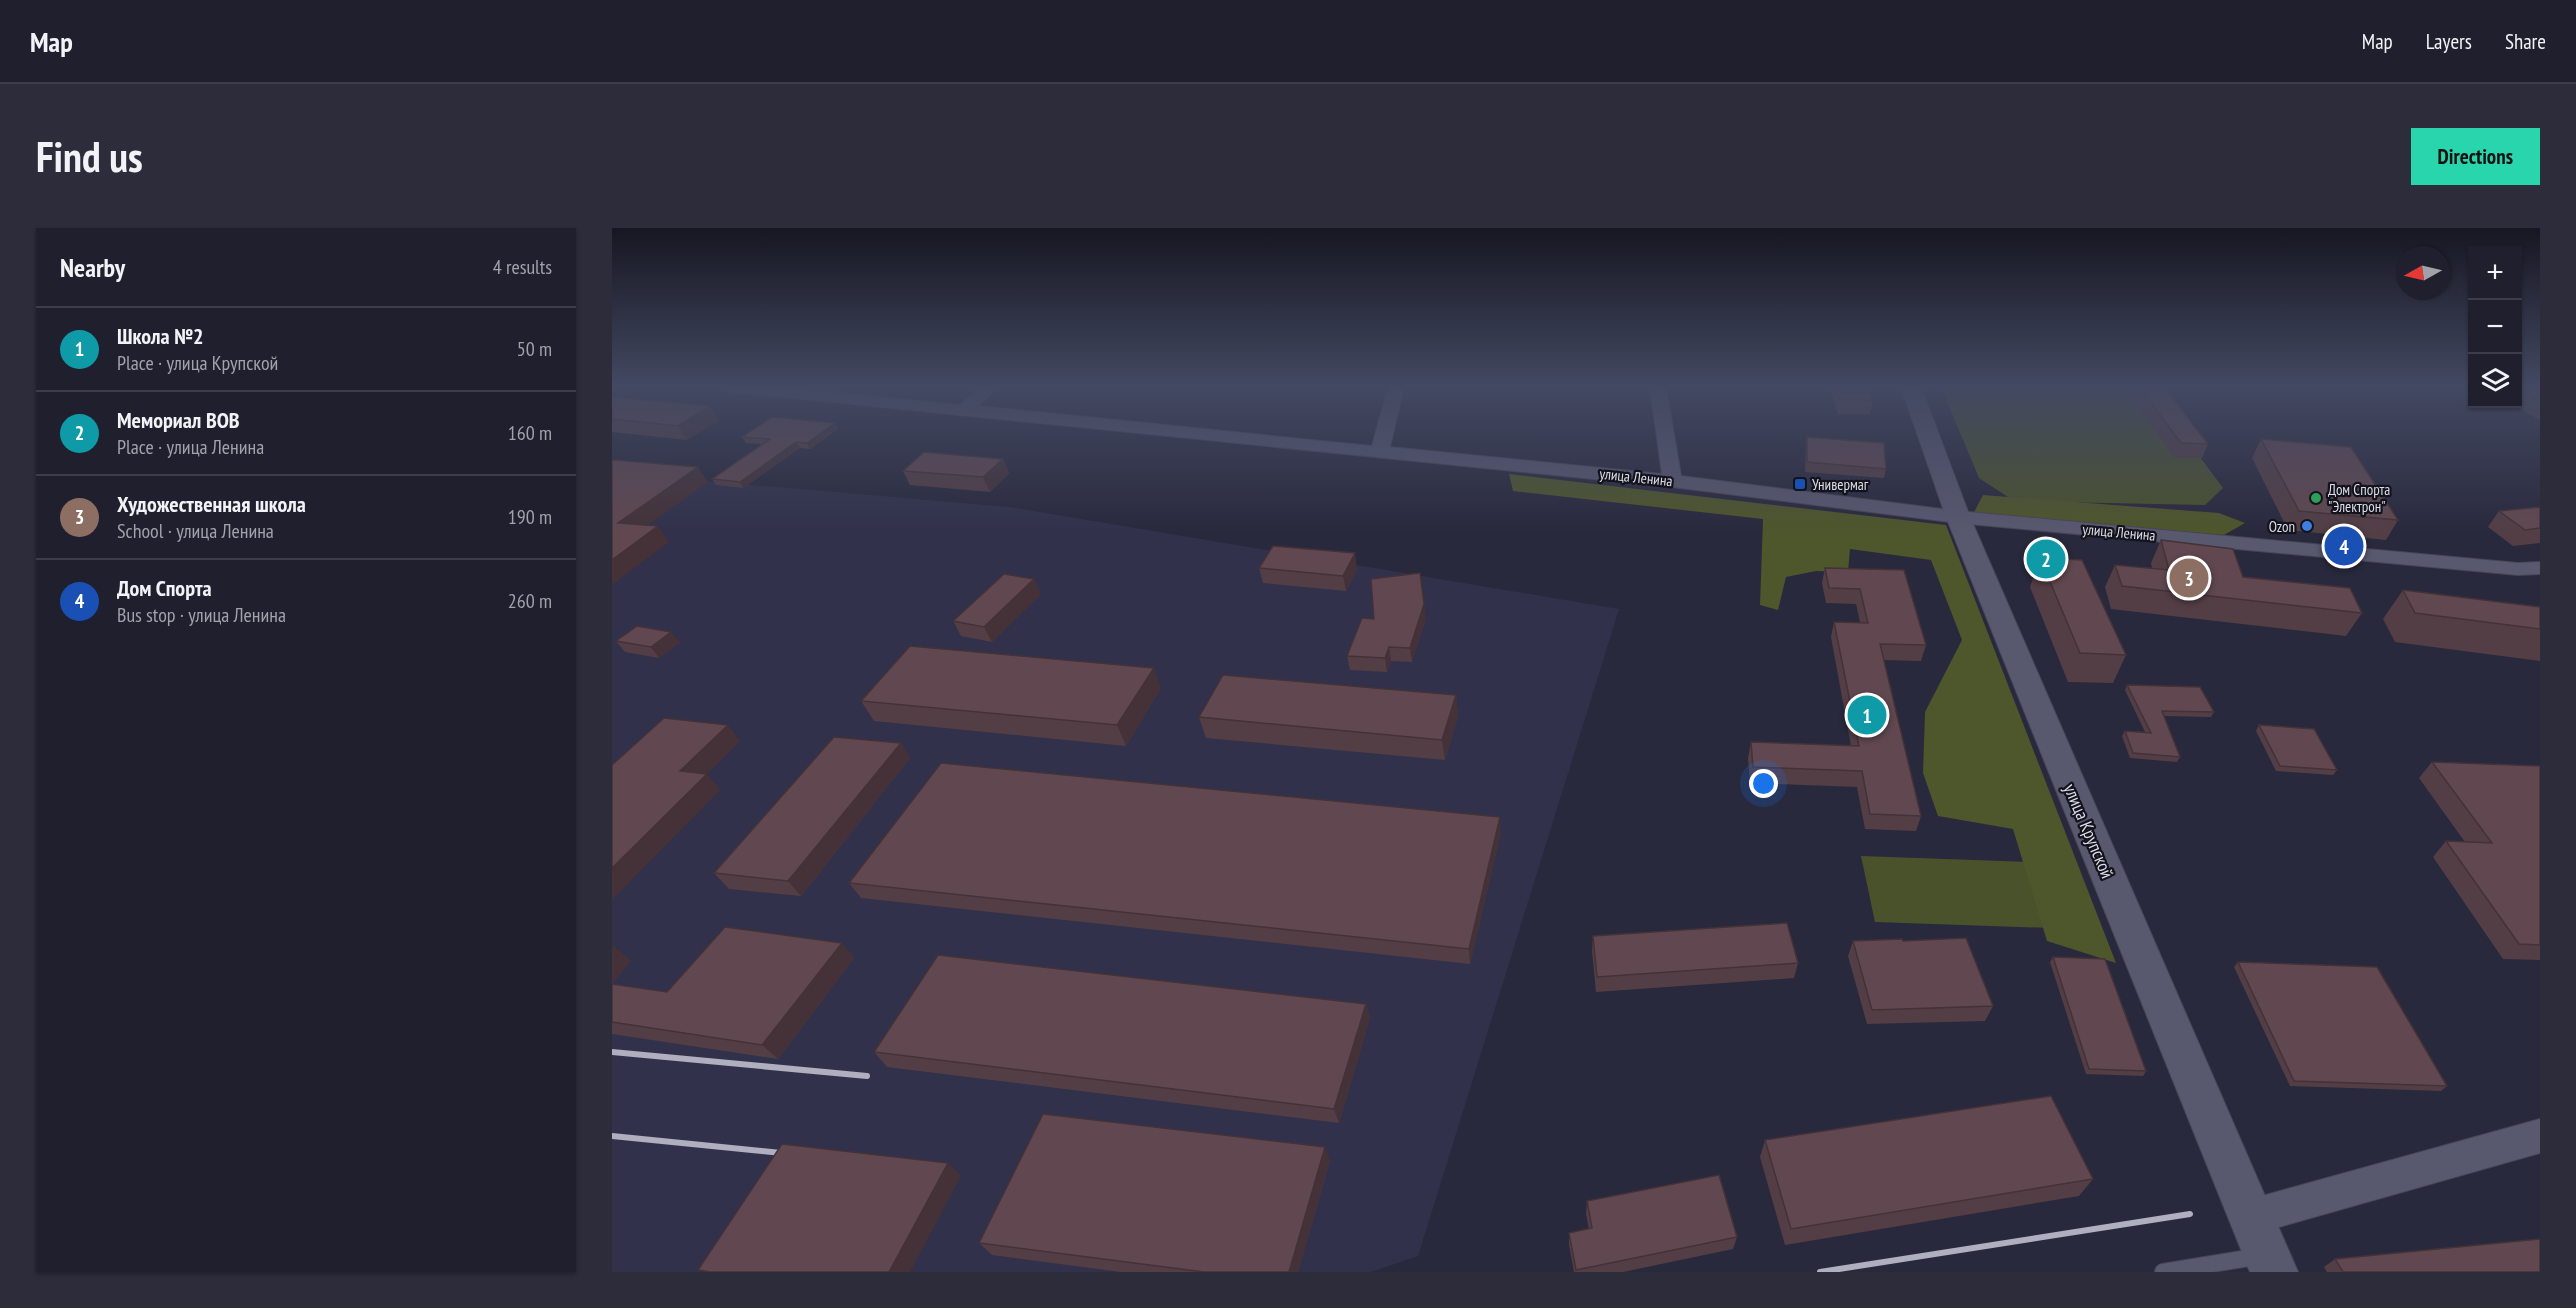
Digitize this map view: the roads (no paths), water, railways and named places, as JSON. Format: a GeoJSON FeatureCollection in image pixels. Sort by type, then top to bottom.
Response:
{"type":"FeatureCollection","features":[{"type":"Feature","properties":{"kind":"street","name":"улица Ленина"},"geometry":{"type":"LineString","coordinates":[[1235,436],[1672,481],[1958,517],[2518,569],[2540,568]]}},
{"type":"Feature","properties":{"kind":"street"},"geometry":{"type":"LineString","coordinates":[[1380,450],[1384,436]]}},
{"type":"Feature","properties":{"kind":"street"},"geometry":{"type":"LineString","coordinates":[[1666,436],[1672,481]]}},
{"type":"Feature","properties":{"kind":"street","name":"улица Крупской"},"geometry":{"type":"LineString","coordinates":[[1929,436],[1958,517],[2271,1264]]}},
{"type":"Feature","properties":{"kind":"street"},"geometry":{"type":"LineString","coordinates":[[2251,1217],[2540,1136]]}},
{"type":"Feature","properties":{"kind":"lane"},"geometry":{"type":"LineString","coordinates":[[2163,1272],[2271,1264]]}},
{"type":"Feature","properties":{"kind":"railway"},"geometry":{"type":"LineString","coordinates":[[612,1052],[867,1076]]}},
{"type":"Feature","properties":{"kind":"railway"},"geometry":{"type":"LineString","coordinates":[[612,1136],[791,1154]]}},
{"type":"Feature","properties":{"kind":"railway"},"geometry":{"type":"LineString","coordinates":[[1820,1272],[2190,1214]]}},
{"type":"Feature","properties":{"kind":"place","name":"Универмаг"},"geometry":{"type":"Point","coordinates":[1800,484]}},
{"type":"Feature","properties":{"kind":"place","name":"Дом Спорта \"Электрон\""},"geometry":{"type":"Point","coordinates":[2316,498]}},
{"type":"Feature","properties":{"kind":"place","name":"Ozon"},"geometry":{"type":"Point","coordinates":[2307,526]}},
{"type":"Feature","properties":{"kind":"place","name":"Дом Спорта"},"geometry":{"type":"Point","coordinates":[2344,546]}},
{"type":"Feature","properties":{"kind":"place","name":"Мемориал ВОВ"},"geometry":{"type":"Point","coordinates":[2046,559]}},
{"type":"Feature","properties":{"kind":"place","name":"Художественная школа"},"geometry":{"type":"Point","coordinates":[2189,578]}},
{"type":"Feature","properties":{"kind":"place","name":"Школа №2"},"geometry":{"type":"Point","coordinates":[1867,715]}}]}
